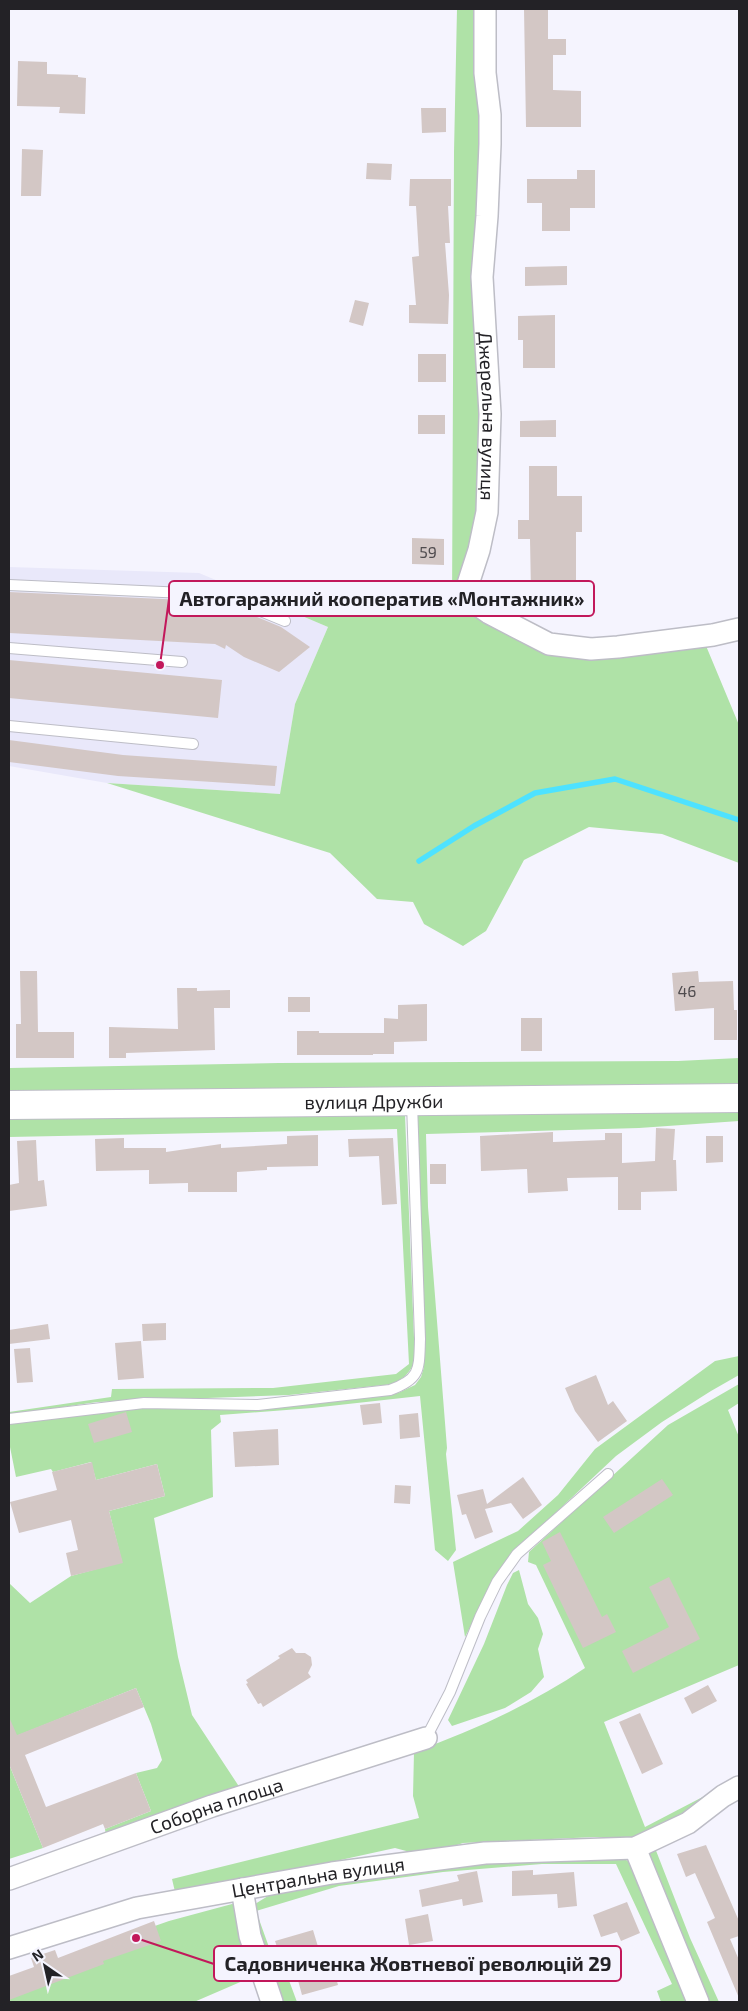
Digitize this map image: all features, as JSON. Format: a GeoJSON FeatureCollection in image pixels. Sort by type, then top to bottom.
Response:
{"type":"FeatureCollection","features":[{"type":"Feature","properties":{"kind":"street","name":"Джерельна вулиця"},"geometry":{"type":"LineString","coordinates":[[485,9],[485,72],[490,116],[490,144],[482,277],[490,414],[487,512],[479,550],[467,587],[470,595],[479,606],[503,621],[549,644],[591,649],[618,648],[713,635],[739,629]]}},
{"type":"Feature","properties":{"kind":"street","name":"вулиця Дружби"},"geometry":{"type":"LineString","coordinates":[[9,1105],[739,1098]]}},
{"type":"Feature","properties":{"kind":"street","name":"Соборна площа"},"geometry":{"type":"LineString","coordinates":[[9,1880],[212,1806],[426,1738]]}},
{"type":"Feature","properties":{"kind":"street"},"geometry":{"type":"LineString","coordinates":[[698,2002],[635,1848],[688,1823],[723,1796],[739,1787]]}},
{"type":"Feature","properties":{"kind":"street","name":"Центральна вулиця"},"geometry":{"type":"LineString","coordinates":[[9,1948],[137,1908],[332,1873],[485,1853],[635,1848]]}},
{"type":"Feature","properties":{"kind":"street"},"geometry":{"type":"LineString","coordinates":[[242,1889],[250,1936],[272,2002]]}},
{"type":"Feature","properties":{"kind":"lane"},"geometry":{"type":"LineString","coordinates":[[9,585],[185,593],[226,598],[285,622]]}},
{"type":"Feature","properties":{"kind":"lane"},"geometry":{"type":"LineString","coordinates":[[9,648],[182,662]]}},
{"type":"Feature","properties":{"kind":"lane"},"geometry":{"type":"LineString","coordinates":[[9,726],[193,744]]}},
{"type":"Feature","properties":{"kind":"lane"},"geometry":{"type":"LineString","coordinates":[[9,1419],[144,1403],[258,1405],[390,1390],[407,1384],[415,1376],[419,1360],[420,1339],[412,1102]]}},
{"type":"Feature","properties":{"kind":"lane"},"geometry":{"type":"LineString","coordinates":[[426,1738],[450,1692],[480,1616],[497,1582],[517,1554],[608,1474]]}},
{"type":"Feature","properties":{"kind":"shaded area"},"geometry":{"type":"Polygon","coordinates":[[[9,567],[199,573],[328,627],[295,704],[280,794],[107,783],[9,766],[9,567]]]}},
{"type":"Feature","properties":{"kind":"green space"},"geometry":{"type":"Polygon","coordinates":[[[457,9],[481,9],[482,511],[463,586],[531,640],[704,641],[739,725],[739,863],[662,834],[589,827],[524,860],[486,931],[463,946],[424,924],[413,902],[377,899],[330,853],[107,783],[280,794],[295,704],[328,627],[302,616],[349,605],[452,608],[454,152],[457,9]]]}},
{"type":"Feature","properties":{"kind":"green space"},"geometry":{"type":"Polygon","coordinates":[[[739,1058],[739,1087],[9,1097],[9,1068],[279,1063],[678,1061],[739,1058]]]}},
{"type":"Feature","properties":{"kind":"green space"},"geometry":{"type":"Polygon","coordinates":[[[739,1106],[739,1121],[639,1128],[426,1134],[428,1207],[446,1454],[456,1550],[448,1561],[435,1550],[420,1396],[312,1408],[220,1415],[221,1422],[211,1430],[213,1497],[154,1518],[178,1657],[192,1715],[240,1788],[106,1836],[105,1829],[151,1811],[136,1773],[157,1768],[162,1760],[151,1724],[136,1688],[9,1739],[9,1583],[30,1603],[71,1576],[122,1562],[109,1511],[165,1496],[157,1464],[96,1480],[91,1462],[53,1472],[51,1469],[16,1477],[9,1442],[9,1424],[131,1406],[308,1404],[398,1393],[415,1385],[421,1377],[424,1367],[416,1113],[739,1106]]]}},
{"type":"Feature","properties":{"kind":"green space"},"geometry":{"type":"Polygon","coordinates":[[[405,1115],[415,1362],[401,1380],[394,1384],[289,1395],[97,1402],[9,1415],[9,1412],[111,1397],[112,1389],[273,1388],[396,1374],[409,1364],[397,1129],[9,1137],[9,1117],[405,1115]]]}},
{"type":"Feature","properties":{"kind":"green space"},"geometry":{"type":"Polygon","coordinates":[[[739,1356],[739,1375],[662,1422],[616,1456],[531,1536],[497,1574],[465,1637],[453,1562],[518,1531],[558,1495],[595,1449],[715,1361],[739,1356]]]}},
{"type":"Feature","properties":{"kind":"green space"},"geometry":{"type":"Polygon","coordinates":[[[739,1384],[739,1403],[728,1410],[739,1437],[739,1665],[604,1722],[645,1827],[739,1778],[658,1834],[631,1840],[595,1837],[463,1843],[425,1856],[395,1848],[176,1896],[172,1879],[419,1818],[413,1796],[414,1752],[459,1735],[523,1705],[585,1668],[536,1565],[528,1562],[529,1552],[668,1425],[739,1384]]]}},
{"type":"Feature","properties":{"kind":"green space"},"geometry":{"type":"Polygon","coordinates":[[[519,1570],[528,1604],[538,1618],[543,1634],[538,1649],[544,1677],[531,1692],[505,1708],[452,1726],[448,1720],[484,1644],[507,1585],[513,1573],[519,1570]]]}},
{"type":"Feature","properties":{"kind":"green space"},"geometry":{"type":"Polygon","coordinates":[[[9,1764],[43,1848],[9,1859],[9,1764]]]}},
{"type":"Feature","properties":{"kind":"green space"},"geometry":{"type":"Polygon","coordinates":[[[655,1848],[690,1938],[719,2002],[707,2002],[647,1850],[655,1848]]]}},
{"type":"Feature","properties":{"kind":"green space"},"geometry":{"type":"Polygon","coordinates":[[[622,1857],[629,1862],[690,2002],[661,2002],[657,1991],[672,1984],[616,1864],[542,1864],[443,1872],[339,1886],[256,1911],[279,1975],[287,1975],[297,2002],[279,2002],[255,1940],[255,1904],[268,1896],[359,1875],[477,1860],[622,1857]]]}},
{"type":"Feature","properties":{"kind":"green space"},"geometry":{"type":"Polygon","coordinates":[[[232,1904],[240,1906],[259,1974],[194,2002],[9,2002],[9,1977],[169,1921],[232,1904]]]}},
{"type":"Feature","properties":{"kind":"building"},"geometry":{"type":"Polygon","coordinates":[[[524,9],[548,9],[548,39],[566,39],[566,55],[553,55],[553,90],[581,91],[581,127],[526,127],[524,9]]]}},
{"type":"Feature","properties":{"kind":"building"},"geometry":{"type":"Polygon","coordinates":[[[18,61],[47,62],[47,74],[78,75],[78,77],[86,78],[85,114],[59,113],[60,107],[17,106],[18,61]]]}},
{"type":"Feature","properties":{"kind":"building"},"geometry":{"type":"Polygon","coordinates":[[[421,108],[446,108],[446,132],[422,133],[421,108]]]}},
{"type":"Feature","properties":{"kind":"building"},"geometry":{"type":"Polygon","coordinates":[[[22,149],[43,150],[41,196],[21,196],[22,149]]]}},
{"type":"Feature","properties":{"kind":"building"},"geometry":{"type":"Polygon","coordinates":[[[367,163],[392,164],[391,180],[366,179],[367,163]]]}},
{"type":"Feature","properties":{"kind":"building"},"geometry":{"type":"Polygon","coordinates":[[[577,170],[595,170],[595,208],[570,208],[570,231],[542,231],[542,203],[527,203],[527,179],[577,179],[577,170]]]}},
{"type":"Feature","properties":{"kind":"building"},"geometry":{"type":"Polygon","coordinates":[[[410,179],[451,179],[451,206],[448,206],[450,243],[445,243],[449,295],[448,324],[409,323],[409,305],[416,305],[412,257],[419,256],[416,206],[409,206],[410,179]]]}},
{"type":"Feature","properties":{"kind":"building"},"geometry":{"type":"Polygon","coordinates":[[[567,266],[567,285],[525,286],[525,267],[567,266]]]}},
{"type":"Feature","properties":{"kind":"building"},"geometry":{"type":"Polygon","coordinates":[[[355,300],[369,303],[363,326],[349,322],[355,300]]]}},
{"type":"Feature","properties":{"kind":"building"},"geometry":{"type":"Polygon","coordinates":[[[555,315],[555,368],[523,368],[523,340],[518,340],[518,316],[555,315]]]}},
{"type":"Feature","properties":{"kind":"building"},"geometry":{"type":"Polygon","coordinates":[[[418,354],[446,354],[446,382],[418,382],[418,354]]]}},
{"type":"Feature","properties":{"kind":"building"},"geometry":{"type":"Polygon","coordinates":[[[418,415],[445,415],[445,434],[418,434],[418,415]]]}},
{"type":"Feature","properties":{"kind":"building"},"geometry":{"type":"Polygon","coordinates":[[[556,420],[556,437],[520,437],[520,421],[556,420]]]}},
{"type":"Feature","properties":{"kind":"building"},"geometry":{"type":"Polygon","coordinates":[[[529,466],[557,466],[557,496],[582,496],[582,532],[576,532],[576,591],[531,592],[530,539],[518,539],[518,520],[529,520],[529,466]]]}},
{"type":"Feature","properties":{"kind":"building"},"geometry":{"type":"Polygon","coordinates":[[[412,538],[444,539],[444,565],[412,564],[412,538]]]}},
{"type":"Feature","properties":{"kind":"building"},"geometry":{"type":"Polygon","coordinates":[[[9,592],[185,600],[228,605],[281,627],[310,647],[279,672],[244,657],[226,645],[225,649],[215,644],[9,633],[9,592]]]}},
{"type":"Feature","properties":{"kind":"building"},"geometry":{"type":"Polygon","coordinates":[[[9,660],[222,680],[218,718],[9,698],[9,660]]]}},
{"type":"Feature","properties":{"kind":"building"},"geometry":{"type":"Polygon","coordinates":[[[9,740],[123,755],[277,766],[275,786],[118,776],[9,762],[9,740]]]}},
{"type":"Feature","properties":{"kind":"building"},"geometry":{"type":"Polygon","coordinates":[[[20,971],[37,971],[38,1032],[74,1032],[74,1058],[16,1058],[16,1024],[21,1024],[20,971]]]}},
{"type":"Feature","properties":{"kind":"building"},"geometry":{"type":"Polygon","coordinates":[[[698,971],[699,982],[733,981],[734,1010],[737,1010],[737,1040],[714,1040],[714,1008],[675,1011],[672,973],[698,971]]]}},
{"type":"Feature","properties":{"kind":"building"},"geometry":{"type":"Polygon","coordinates":[[[177,988],[197,988],[197,991],[230,990],[230,1008],[214,1008],[215,1050],[126,1053],[126,1058],[109,1058],[109,1027],[178,1029],[177,988]]]}},
{"type":"Feature","properties":{"kind":"building"},"geometry":{"type":"Polygon","coordinates":[[[288,997],[310,997],[310,1012],[288,1012],[288,997]]]}},
{"type":"Feature","properties":{"kind":"building"},"geometry":{"type":"Polygon","coordinates":[[[427,1004],[427,1041],[394,1042],[394,1054],[297,1055],[297,1031],[384,1033],[384,1018],[398,1019],[398,1005],[427,1004]]]}},
{"type":"Feature","properties":{"kind":"building"},"geometry":{"type":"Polygon","coordinates":[[[521,1018],[542,1018],[542,1051],[521,1051],[521,1018]]]}},
{"type":"Feature","properties":{"kind":"building"},"geometry":{"type":"Polygon","coordinates":[[[656,1128],[675,1129],[673,1160],[676,1160],[677,1191],[641,1192],[641,1210],[618,1210],[618,1177],[567,1178],[568,1191],[528,1193],[527,1169],[481,1171],[480,1136],[553,1132],[553,1142],[605,1140],[605,1133],[622,1133],[622,1163],[655,1161],[656,1128]]]}},
{"type":"Feature","properties":{"kind":"building"},"geometry":{"type":"Polygon","coordinates":[[[318,1135],[318,1166],[267,1167],[267,1170],[237,1172],[237,1192],[188,1192],[188,1183],[149,1184],[149,1170],[96,1171],[95,1139],[124,1138],[124,1148],[166,1148],[166,1152],[221,1144],[221,1148],[287,1144],[287,1136],[318,1135]]]}},
{"type":"Feature","properties":{"kind":"building"},"geometry":{"type":"Polygon","coordinates":[[[706,1136],[723,1136],[723,1162],[706,1163],[706,1136]]]}},
{"type":"Feature","properties":{"kind":"building"},"geometry":{"type":"Polygon","coordinates":[[[393,1138],[397,1204],[382,1205],[379,1156],[349,1157],[348,1139],[393,1138]]]}},
{"type":"Feature","properties":{"kind":"building"},"geometry":{"type":"Polygon","coordinates":[[[36,1140],[38,1181],[44,1180],[47,1206],[9,1211],[9,1185],[19,1183],[17,1141],[36,1140]]]}},
{"type":"Feature","properties":{"kind":"building"},"geometry":{"type":"Polygon","coordinates":[[[430,1164],[446,1164],[446,1184],[430,1184],[430,1164]]]}},
{"type":"Feature","properties":{"kind":"building"},"geometry":{"type":"Polygon","coordinates":[[[166,1323],[166,1340],[143,1341],[142,1324],[166,1323]]]}},
{"type":"Feature","properties":{"kind":"building"},"geometry":{"type":"Polygon","coordinates":[[[48,1324],[50,1339],[9,1344],[9,1330],[48,1324]]]}},
{"type":"Feature","properties":{"kind":"building"},"geometry":{"type":"Polygon","coordinates":[[[141,1341],[144,1378],[118,1380],[115,1343],[141,1341]]]}},
{"type":"Feature","properties":{"kind":"building"},"geometry":{"type":"Polygon","coordinates":[[[30,1348],[33,1382],[17,1383],[14,1349],[30,1348]]]}},
{"type":"Feature","properties":{"kind":"building"},"geometry":{"type":"Polygon","coordinates":[[[596,1375],[608,1405],[613,1401],[627,1421],[598,1442],[575,1411],[565,1388],[596,1375]]]}},
{"type":"Feature","properties":{"kind":"building"},"geometry":{"type":"Polygon","coordinates":[[[380,1403],[382,1423],[363,1425],[360,1405],[380,1403]]]}},
{"type":"Feature","properties":{"kind":"building"},"geometry":{"type":"Polygon","coordinates":[[[126,1412],[132,1432],[94,1443],[88,1424],[126,1412]]]}},
{"type":"Feature","properties":{"kind":"building"},"geometry":{"type":"Polygon","coordinates":[[[418,1413],[420,1437],[400,1439],[399,1415],[418,1413]]]}},
{"type":"Feature","properties":{"kind":"building"},"geometry":{"type":"Polygon","coordinates":[[[278,1429],[279,1465],[235,1467],[233,1432],[278,1429]]]}},
{"type":"Feature","properties":{"kind":"building"},"geometry":{"type":"Polygon","coordinates":[[[92,1462],[96,1480],[157,1464],[165,1496],[109,1511],[123,1563],[71,1576],[66,1553],[78,1550],[71,1520],[19,1533],[10,1502],[57,1490],[52,1472],[92,1462]]]}},
{"type":"Feature","properties":{"kind":"building"},"geometry":{"type":"Polygon","coordinates":[[[523,1477],[542,1505],[523,1519],[511,1503],[485,1509],[493,1532],[475,1539],[466,1514],[462,1515],[457,1495],[483,1489],[487,1504],[523,1477]]]}},
{"type":"Feature","properties":{"kind":"building"},"geometry":{"type":"Polygon","coordinates":[[[662,1479],[673,1495],[614,1533],[603,1517],[662,1479]]]}},
{"type":"Feature","properties":{"kind":"building"},"geometry":{"type":"Polygon","coordinates":[[[395,1485],[411,1486],[410,1504],[394,1503],[395,1485]]]}},
{"type":"Feature","properties":{"kind":"building"},"geometry":{"type":"Polygon","coordinates":[[[560,1532],[602,1617],[607,1614],[616,1632],[583,1648],[543,1565],[551,1561],[542,1542],[560,1532]]]}},
{"type":"Feature","properties":{"kind":"building"},"geometry":{"type":"Polygon","coordinates":[[[669,1577],[700,1639],[633,1673],[622,1651],[669,1627],[649,1587],[669,1577]]]}},
{"type":"Feature","properties":{"kind":"building"},"geometry":{"type":"Polygon","coordinates":[[[292,1648],[296,1653],[305,1653],[311,1657],[312,1665],[308,1673],[311,1677],[263,1707],[261,1703],[258,1704],[246,1684],[248,1683],[246,1680],[292,1648]]]}},
{"type":"Feature","properties":{"kind":"building"},"geometry":{"type":"Polygon","coordinates":[[[708,1685],[717,1701],[692,1714],[684,1698],[708,1685]]]}},
{"type":"Feature","properties":{"kind":"building"},"geometry":{"type":"Polygon","coordinates":[[[136,1688],[144,1707],[25,1755],[46,1807],[136,1773],[151,1811],[105,1829],[103,1824],[43,1848],[9,1764],[9,1717],[17,1735],[136,1688]]]}},
{"type":"Feature","properties":{"kind":"building"},"geometry":{"type":"Polygon","coordinates":[[[640,1713],[663,1764],[642,1774],[619,1722],[640,1713]]]}},
{"type":"Feature","properties":{"kind":"building"},"geometry":{"type":"Polygon","coordinates":[[[706,1845],[739,1921],[739,1936],[730,1939],[739,1960],[739,1998],[707,1922],[715,1918],[695,1873],[686,1877],[677,1854],[706,1845]]]}},
{"type":"Feature","properties":{"kind":"building"},"geometry":{"type":"Polygon","coordinates":[[[533,1870],[533,1875],[574,1872],[577,1906],[558,1908],[557,1894],[512,1896],[512,1871],[533,1870]]]}},
{"type":"Feature","properties":{"kind":"building"},"geometry":{"type":"Polygon","coordinates":[[[477,1871],[483,1902],[463,1906],[462,1899],[422,1907],[419,1890],[459,1881],[457,1875],[477,1871]]]}},
{"type":"Feature","properties":{"kind":"building"},"geometry":{"type":"Polygon","coordinates":[[[627,1902],[640,1933],[621,1941],[617,1932],[601,1937],[593,1915],[627,1902]]]}},
{"type":"Feature","properties":{"kind":"building"},"geometry":{"type":"Polygon","coordinates":[[[428,1914],[433,1941],[409,1945],[405,1919],[428,1914]]]}},
{"type":"Feature","properties":{"kind":"building"},"geometry":{"type":"Polygon","coordinates":[[[154,1921],[161,1941],[103,1961],[104,1964],[9,2000],[9,1976],[34,1967],[31,1958],[55,1950],[58,1958],[154,1921]]]}},
{"type":"Feature","properties":{"kind":"building"},"geometry":{"type":"Polygon","coordinates":[[[313,1930],[325,1970],[333,1967],[338,1985],[302,1995],[293,1962],[283,1965],[275,1941],[313,1930]]]}},
{"type":"Feature","properties":{"kind":"waterway"},"geometry":{"type":"LineString","coordinates":[[419,861],[474,826],[535,793],[615,779],[739,820]]}},
{"type":"Feature","properties":{"kind":"place","name":"Автогаражний кооператив «Монтажник»"},"geometry":{"type":"Point","coordinates":[160,665]}},
{"type":"Feature","properties":{"kind":"place","name":"Садовниченка Жовтневої революцій 29"},"geometry":{"type":"Point","coordinates":[136,1938]}}]}
